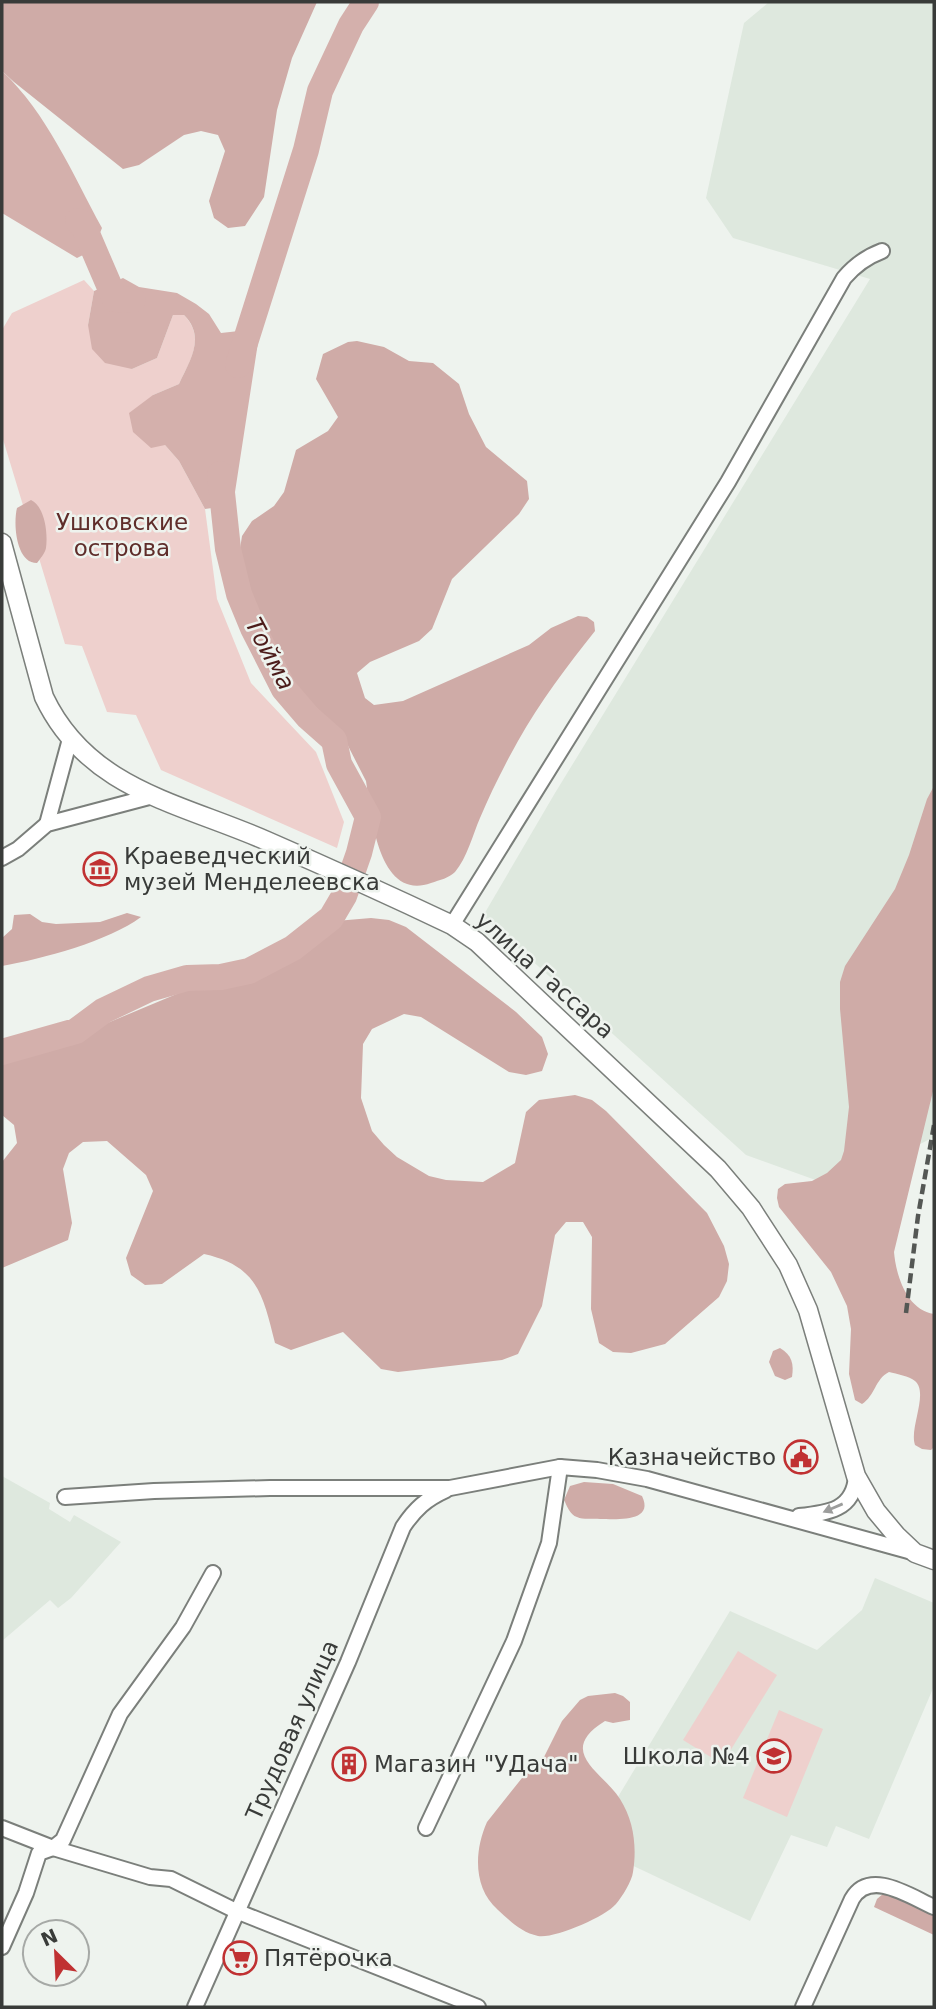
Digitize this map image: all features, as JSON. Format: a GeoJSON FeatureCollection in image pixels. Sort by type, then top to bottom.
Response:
{"type":"FeatureCollection","features":[{"type":"Feature","properties":{"kind":"main road","name":"улица Гассара"},"geometry":{"type":"LineString","coordinates":[[2,543],[44,697],[54,718],[70,739],[104,770],[153,796],[292,852],[452,925],[477,942],[718,1169],[758,1217],[788,1265],[808,1310],[856,1476],[876,1511],[915,1553]]}},
{"type":"Feature","properties":{"kind":"main road"},"geometry":{"type":"LineString","coordinates":[[915,1553],[934,1560]]}},
{"type":"Feature","properties":{"kind":"street"},"geometry":{"type":"LineString","coordinates":[[452,925],[728,482],[844,278],[868,257],[882,251]]}},
{"type":"Feature","properties":{"kind":"street"},"geometry":{"type":"LineString","coordinates":[[47,824],[70,739]]}},
{"type":"Feature","properties":{"kind":"street"},"geometry":{"type":"LineString","coordinates":[[2,859],[47,824],[153,796]]}},
{"type":"Feature","properties":{"kind":"street"},"geometry":{"type":"LineString","coordinates":[[426,1828],[514,1641],[549,1543],[560,1467]]}},
{"type":"Feature","properties":{"kind":"street"},"geometry":{"type":"LineString","coordinates":[[65,1497],[257,1488],[450,1488],[560,1467],[647,1479],[915,1553]]}},
{"type":"Feature","properties":{"kind":"street"},"geometry":{"type":"LineString","coordinates":[[791,1517],[816,1514],[842,1506],[851,1497],[856,1476]]}},
{"type":"Feature","properties":{"kind":"street","name":"Трудовая улица"},"geometry":{"type":"LineString","coordinates":[[195,2007],[348,1662],[403,1527],[414,1510],[429,1497],[450,1488]]}},
{"type":"Feature","properties":{"kind":"street"},"geometry":{"type":"LineString","coordinates":[[2,1947],[26,1893],[39,1853],[53,1848],[63,1840],[120,1714],[183,1627],[214,1573]]}},
{"type":"Feature","properties":{"kind":"street"},"geometry":{"type":"LineString","coordinates":[[2,1828],[53,1848],[150,1877],[171,1879],[236,1911],[478,2007]]}},
{"type":"Feature","properties":{"kind":"street"},"geometry":{"type":"LineString","coordinates":[[803,2007],[852,1899],[860,1889],[870,1885],[884,1885],[934,1906]]}},
{"type":"Feature","properties":{"kind":"shaded area"},"geometry":{"type":"Polygon","coordinates":[[[2,2],[317,2],[292,58],[277,110],[264,197],[245,226],[228,228],[214,218],[209,201],[225,151],[218,135],[201,131],[184,135],[139,165],[123,169],[2,71],[2,2]]]}},
{"type":"Feature","properties":{"kind":"shaded area"},"geometry":{"type":"Polygon","coordinates":[[[769,2],[934,2],[934,1137],[835,1187],[746,1155],[483,916],[555,793],[870,279],[733,238],[706,198],[744,23],[769,2]]]}},
{"type":"Feature","properties":{"kind":"shaded area"},"geometry":{"type":"Polygon","coordinates":[[[2,71],[46,125],[102,228],[93,250],[77,258],[2,213],[2,71]]]}},
{"type":"Feature","properties":{"kind":"shaded area"},"geometry":{"type":"Polygon","coordinates":[[[123,278],[139,287],[177,293],[209,314],[221,333],[248,330],[259,336],[233,505],[205,509],[179,461],[165,445],[151,448],[133,432],[129,413],[153,395],[179,384],[188,366],[195,340],[191,323],[184,315],[173,315],[157,358],[132,369],[105,363],[92,349],[88,325],[94,291],[123,278]]]}},
{"type":"Feature","properties":{"kind":"shaded area"},"geometry":{"type":"Polygon","coordinates":[[[357,341],[384,347],[409,361],[433,363],[459,384],[469,414],[486,447],[527,481],[529,499],[519,514],[452,579],[432,629],[419,641],[370,662],[357,673],[365,698],[374,705],[403,701],[529,645],[551,628],[578,616],[587,617],[594,622],[595,631],[554,684],[518,741],[459,866],[453,874],[431,883],[413,885],[399,880],[388,868],[375,833],[366,781],[343,736],[290,680],[243,589],[238,562],[242,536],[252,521],[274,506],[284,492],[296,450],[328,431],[338,417],[316,379],[323,354],[348,342],[357,341]]]}},
{"type":"Feature","properties":{"kind":"shaded area"},"geometry":{"type":"Polygon","coordinates":[[[31,500],[40,508],[46,528],[46,548],[37,563],[24,557],[20,550],[15,523],[17,508],[31,500]]]}},
{"type":"Feature","properties":{"kind":"shaded area"},"geometry":{"type":"Polygon","coordinates":[[[934,786],[934,1087],[894,1252],[900,1281],[910,1299],[925,1311],[934,1314],[934,1447],[931,1450],[915,1445],[914,1430],[920,1394],[919,1386],[912,1379],[889,1372],[866,1401],[862,1404],[855,1400],[849,1374],[851,1329],[847,1306],[831,1272],[779,1207],[777,1198],[778,1189],[785,1184],[812,1181],[827,1173],[841,1160],[849,1107],[840,982],[845,966],[895,889],[934,786]]]}},
{"type":"Feature","properties":{"kind":"shaded area"},"geometry":{"type":"Polygon","coordinates":[[[127,913],[141,917],[94,941],[55,954],[2,966],[2,938],[12,929],[14,915],[30,914],[42,922],[56,924],[100,922],[127,913]]]}},
{"type":"Feature","properties":{"kind":"shaded area"},"geometry":{"type":"Polygon","coordinates":[[[371,918],[389,920],[406,927],[516,1012],[542,1037],[548,1054],[542,1071],[526,1075],[509,1072],[421,1017],[404,1014],[372,1029],[363,1044],[361,1098],[372,1131],[397,1157],[429,1176],[483,1182],[515,1163],[526,1112],[539,1100],[575,1095],[592,1100],[707,1213],[724,1246],[729,1264],[727,1281],[719,1297],[665,1344],[631,1353],[613,1352],[599,1343],[591,1309],[592,1237],[583,1222],[566,1222],[555,1235],[542,1306],[518,1354],[502,1360],[398,1372],[381,1369],[343,1332],[291,1350],[275,1343],[262,1297],[255,1285],[236,1266],[222,1259],[204,1254],[162,1284],[145,1285],[131,1275],[126,1258],[153,1191],[146,1175],[107,1141],[83,1142],[69,1153],[63,1169],[72,1223],[68,1240],[2,1268],[2,1162],[17,1143],[14,1125],[2,1115],[2,1056],[38,1052],[191,988],[244,982],[279,967],[336,921],[371,918]]]}},
{"type":"Feature","properties":{"kind":"shaded area"},"geometry":{"type":"Polygon","coordinates":[[[780,1348],[790,1357],[792,1364],[792,1377],[785,1380],[775,1376],[769,1362],[773,1351],[780,1348]]]}},
{"type":"Feature","properties":{"kind":"shaded area"},"geometry":{"type":"Polygon","coordinates":[[[2,1476],[50,1503],[49,1509],[70,1522],[74,1515],[121,1542],[71,1598],[58,1608],[50,1600],[2,1641],[2,1476]]]}},
{"type":"Feature","properties":{"kind":"shaded area"},"geometry":{"type":"Polygon","coordinates":[[[584,1482],[613,1484],[642,1496],[645,1505],[643,1511],[632,1518],[623,1519],[579,1518],[569,1510],[564,1500],[570,1486],[584,1482]]]}},
{"type":"Feature","properties":{"kind":"shaded area","name":"Школа №4"},"geometry":{"type":"Polygon","coordinates":[[[875,1578],[934,1603],[934,1686],[869,1839],[836,1826],[827,1847],[791,1835],[750,1921],[589,1845],[730,1611],[817,1650],[862,1610],[875,1578]]]}},
{"type":"Feature","properties":{"kind":"shaded area"},"geometry":{"type":"Polygon","coordinates":[[[615,1693],[630,1702],[630,1720],[613,1723],[605,1721],[591,1732],[584,1742],[583,1752],[587,1762],[620,1799],[628,1816],[634,1844],[632,1876],[618,1901],[601,1915],[555,1934],[538,1936],[521,1929],[507,1918],[484,1891],[478,1869],[483,1833],[487,1822],[522,1778],[542,1761],[562,1721],[580,1700],[588,1696],[615,1693]]]}},
{"type":"Feature","properties":{"kind":"shaded area"},"geometry":{"type":"Polygon","coordinates":[[[884,1893],[934,1914],[934,1935],[874,1907],[877,1899],[884,1893]]]}},
{"type":"Feature","properties":{"kind":"green space","name":"Ушковские острова"},"geometry":{"type":"Polygon","coordinates":[[[84,280],[94,291],[88,325],[132,369],[157,358],[173,315],[184,315],[191,324],[194,349],[179,384],[153,395],[165,445],[179,461],[205,509],[217,599],[251,683],[316,752],[344,822],[337,848],[161,770],[136,715],[107,712],[82,646],[65,644],[2,436],[2,330],[12,313],[84,280]]]}},
{"type":"Feature","properties":{"kind":"green space"},"geometry":{"type":"Polygon","coordinates":[[[738,1651],[777,1675],[722,1764],[683,1740],[738,1651]]]}},
{"type":"Feature","properties":{"kind":"green space"},"geometry":{"type":"Polygon","coordinates":[[[779,1710],[823,1729],[787,1817],[743,1798],[779,1710]]]}},
{"type":"Feature","properties":{"kind":"waterway"},"geometry":{"type":"LineString","coordinates":[[238,365],[306,150],[320,91],[351,25],[366,2]]}},
{"type":"Feature","properties":{"kind":"waterway","name":"Тойма"},"geometry":{"type":"LineString","coordinates":[[78,221],[84,227],[115,299],[133,300]]}},
{"type":"Feature","properties":{"kind":"waterway","name":"Тойма"},"geometry":{"type":"LineString","coordinates":[[2,1052],[76,1031],[103,1011],[149,989],[187,978],[221,977],[249,971],[293,948],[331,918],[344,896],[368,817],[339,764],[334,740],[308,717],[284,689],[253,628],[239,594],[228,549],[220,474]]}},
{"type":"Feature","properties":{"kind":"railway"},"geometry":{"type":"LineString","coordinates":[[906,1313],[918,1216],[934,1125]]}},
{"type":"Feature","properties":{"kind":"place","name":"Краеведческий музей Менделеевска"},"geometry":{"type":"Point","coordinates":[100,869]}},
{"type":"Feature","properties":{"kind":"place","name":"Казначейство"},"geometry":{"type":"Point","coordinates":[801,1457]}},
{"type":"Feature","properties":{"kind":"place","name":"Школа №4"},"geometry":{"type":"Point","coordinates":[774,1756]}},
{"type":"Feature","properties":{"kind":"place","name":"Магазин \"УДача\""},"geometry":{"type":"Point","coordinates":[349,1764]}},
{"type":"Feature","properties":{"kind":"place","name":"Пятёрочка"},"geometry":{"type":"Point","coordinates":[240,1958]}}]}
